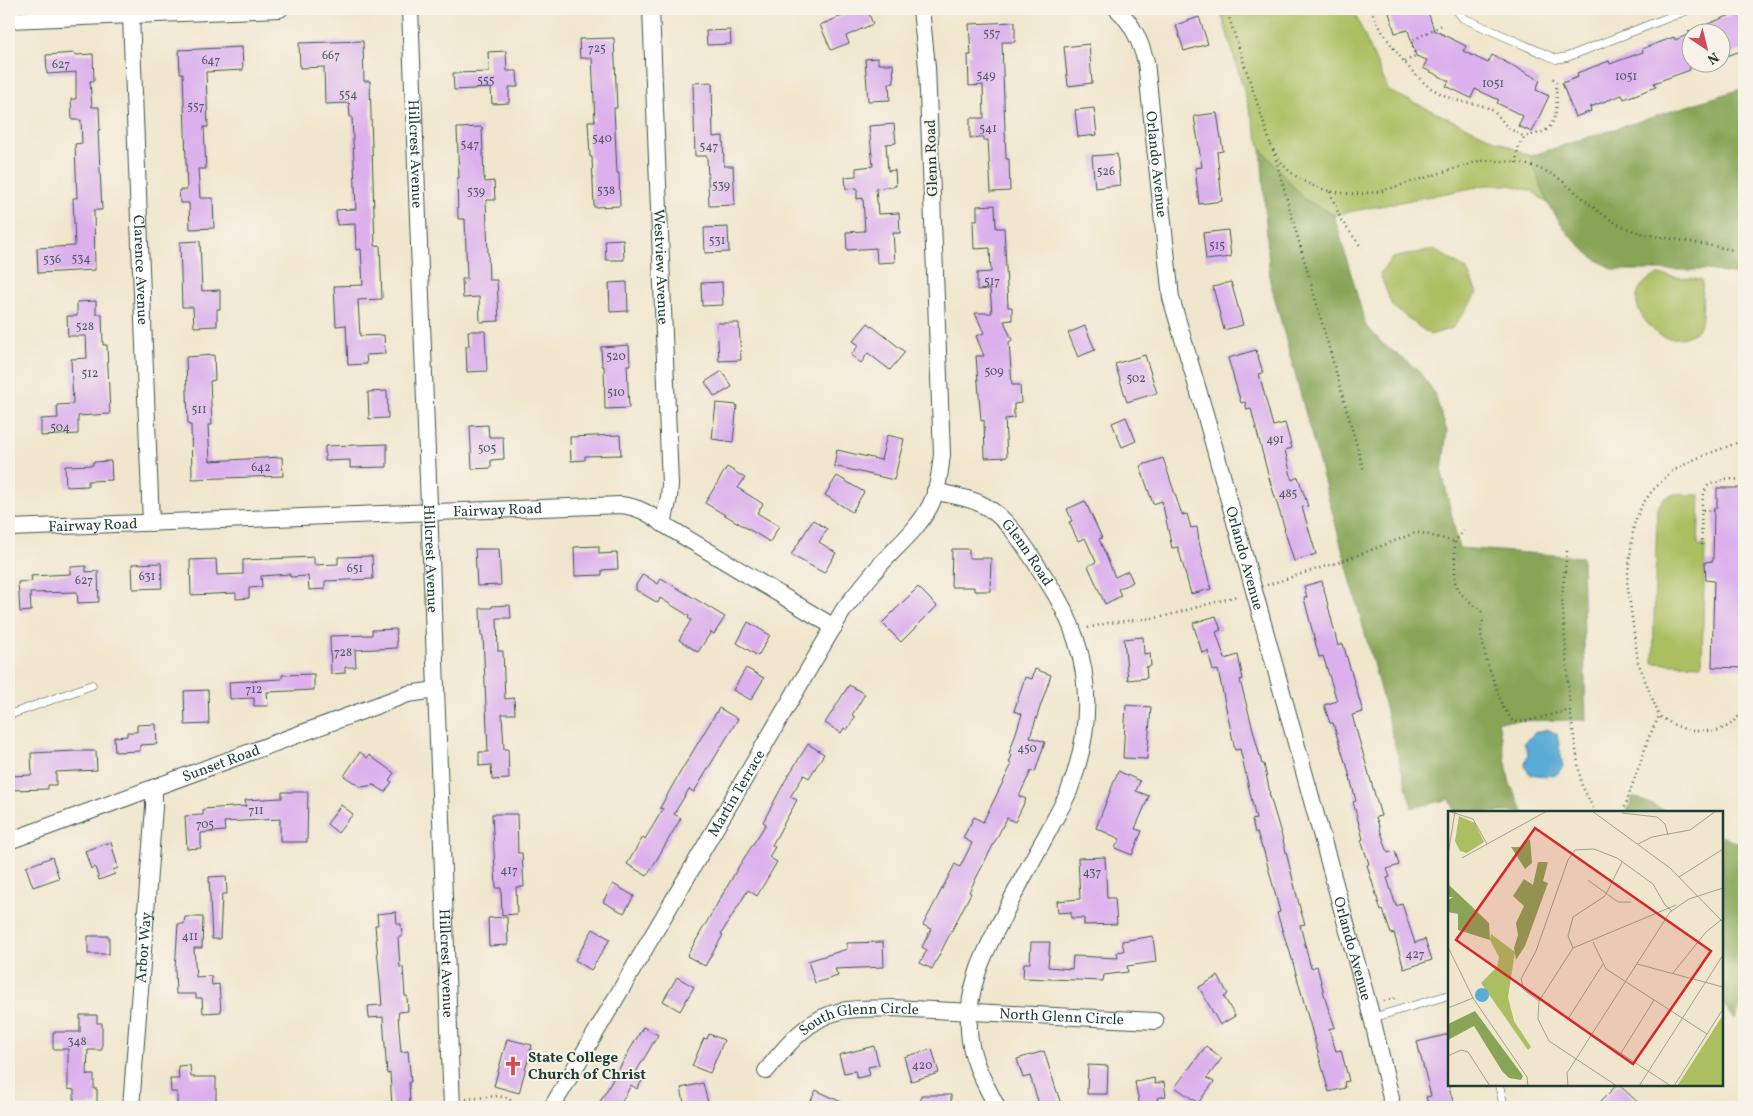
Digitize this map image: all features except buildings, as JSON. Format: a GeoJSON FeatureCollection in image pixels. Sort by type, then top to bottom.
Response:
{"type":"FeatureCollection","features":[{"type":"Feature","properties":{"kind":"street"},"geometry":{"type":"LineString","coordinates":[[9,20],[280,9]]}},
{"type":"Feature","properties":{"kind":"street","name":"Hillcrest Avenue"},"geometry":{"type":"LineString","coordinates":[[410,9],[452,1103]]}},
{"type":"Feature","properties":{"kind":"street","name":"Westview Avenue"},"geometry":{"type":"LineString","coordinates":[[651,9],[670,484],[669,497],[662,524]]}},
{"type":"Feature","properties":{"kind":"street","name":"Glenn Road"},"geometry":{"type":"LineString","coordinates":[[921,9],[927,68],[942,454],[940,474],[935,491],[979,503],[1008,525],[1026,548],[1057,595],[1070,622],[1082,662],[1087,699],[1085,736],[1068,794],[984,953],[971,989],[969,1012],[971,1048],[979,1074],[997,1107]]}},
{"type":"Feature","properties":{"kind":"street","name":"Orlando Avenue"},"geometry":{"type":"LineString","coordinates":[[1117,9],[1127,18],[1140,40],[1146,62],[1171,298],[1206,417],[1372,1018],[1391,1098],[1390,1107]]}},
{"type":"Feature","properties":{"kind":"street","name":"Clarence Avenue"},"geometry":{"type":"LineString","coordinates":[[131,16],[151,523]]}},
{"type":"Feature","properties":{"kind":"street","name":"Martin Terrace"},"geometry":{"type":"LineString","coordinates":[[552,1107],[844,609],[921,520],[930,505],[935,491]]}},
{"type":"Feature","properties":{"kind":"street","name":"Fairway Road"},"geometry":{"type":"LineString","coordinates":[[9,528],[621,505],[641,509],[651,514],[662,524],[834,626]]}},
{"type":"Feature","properties":{"kind":"street","name":"Sunset Road"},"geometry":{"type":"LineString","coordinates":[[9,841],[408,694],[436,690]]}},
{"type":"Feature","properties":{"kind":"street","name":"Arbor Way"},"geometry":{"type":"LineString","coordinates":[[131,1107],[154,788]]}},
{"type":"Feature","properties":{"kind":"street","name":"South Glenn Circle"},"geometry":{"type":"LineString","coordinates":[[766,1071],[787,1045],[804,1030],[829,1014],[851,1010],[892,1008],[969,1012]]}},
{"type":"Feature","properties":{"kind":"street","name":"North Glenn Circle"},"geometry":{"type":"LineString","coordinates":[[969,1012],[1154,1022]]}},
{"type":"Feature","properties":{"kind":"lane"},"geometry":{"type":"LineString","coordinates":[[1456,9],[1463,18],[1556,59],[1567,57],[1686,9]]}},
{"type":"Feature","properties":{"kind":"lane"},"geometry":{"type":"LineString","coordinates":[[9,715],[92,685]]}},
{"type":"Feature","properties":{"kind":"lane"},"geometry":{"type":"LineString","coordinates":[[1372,1018],[1448,995]]}},
{"type":"Feature","properties":{"kind":"lane"},"geometry":{"type":"LineString","coordinates":[[1744,1033],[1744,1038]]}},
{"type":"Feature","properties":{"kind":"lane"},"geometry":{"type":"LineString","coordinates":[[1500,1089],[1504,1107]]}},
{"type":"Feature","properties":{"kind":"path"},"geometry":{"type":"LineString","coordinates":[[1226,9],[1271,145],[1364,470]]}},
{"type":"Feature","properties":{"kind":"path"},"geometry":{"type":"LineString","coordinates":[[1371,9],[1382,30],[1405,62],[1428,86],[1453,99],[1481,105],[1491,110],[1512,131],[1521,134],[1524,138]]}},
{"type":"Feature","properties":{"kind":"path"},"geometry":{"type":"LineString","coordinates":[[1405,62],[1415,56],[1411,41],[1442,25]]}},
{"type":"Feature","properties":{"kind":"path"},"geometry":{"type":"LineString","coordinates":[[1516,163],[1518,148],[1524,138],[1545,132],[1554,118],[1557,100],[1556,81],[1550,77]]}},
{"type":"Feature","properties":{"kind":"path"},"geometry":{"type":"LineString","coordinates":[[1271,145],[1280,161],[1291,172],[1318,188],[1350,195],[1374,193],[1479,161],[1495,160],[1516,163],[1549,172],[1566,183],[1587,203],[1607,218],[1626,228],[1650,236],[1744,252]]}},
{"type":"Feature","properties":{"kind":"path"},"geometry":{"type":"LineString","coordinates":[[1330,192],[1341,220],[1362,248]]}},
{"type":"Feature","properties":{"kind":"path"},"geometry":{"type":"LineString","coordinates":[[1744,436],[1739,442],[1695,459],[1671,472],[1652,491],[1642,505],[1634,524],[1627,581],[1638,662],[1659,716],[1672,724],[1690,731],[1717,731],[1730,725],[1744,711]]}},
{"type":"Feature","properties":{"kind":"path"},"geometry":{"type":"LineString","coordinates":[[1702,545],[1704,491],[1708,485],[1726,480],[1744,480]]}},
{"type":"Feature","properties":{"kind":"path"},"geometry":{"type":"LineString","coordinates":[[1703,510],[1714,511]]}},
{"type":"Feature","properties":{"kind":"path"},"geometry":{"type":"LineString","coordinates":[[1464,530],[1455,542],[1455,582],[1460,593],[1482,612],[1484,619],[1481,633],[1486,659],[1503,707],[1512,720],[1518,722],[1528,722],[1570,710]]}},
{"type":"Feature","properties":{"kind":"path"},"geometry":{"type":"LineString","coordinates":[[1267,585],[1345,560],[1415,533],[1422,533],[1455,542]]}},
{"type":"Feature","properties":{"kind":"path"},"geometry":{"type":"LineString","coordinates":[[1567,550],[1562,596],[1570,710],[1581,783],[1595,811]]}},
{"type":"Feature","properties":{"kind":"path"},"geometry":{"type":"LineString","coordinates":[[1088,628],[1108,623],[1162,617],[1237,596]]}},
{"type":"Feature","properties":{"kind":"path"},"geometry":{"type":"LineString","coordinates":[[1623,811],[1649,737],[1659,716]]}},
{"type":"Feature","properties":{"kind":"path"},"geometry":{"type":"LineString","coordinates":[[452,1103],[498,1096],[509,1098],[515,1107]]}},
{"type":"Feature","properties":{"kind":"green space"},"geometry":{"type":"Polygon","coordinates":[[[1220,9],[1355,9],[1355,14],[1389,91],[1530,156],[1548,204],[1532,191],[1510,185],[1487,185],[1334,215],[1304,199],[1261,149],[1220,9]]]}},
{"type":"Feature","properties":{"kind":"green space"},"geometry":{"type":"Polygon","coordinates":[[[1744,88],[1744,276],[1707,270],[1614,270],[1591,256],[1569,235],[1548,204],[1530,156],[1744,88]]]}},
{"type":"Feature","properties":{"kind":"green space"},"geometry":{"type":"Polygon","coordinates":[[[1261,149],[1304,199],[1334,215],[1366,326],[1383,344],[1417,369],[1434,392],[1447,431],[1442,472],[1459,548],[1582,557],[1586,720],[1498,721],[1510,784],[1524,811],[1455,811],[1450,799],[1412,808],[1270,281],[1261,149]]]}},
{"type":"Feature","properties":{"kind":"green space"},"geometry":{"type":"Polygon","coordinates":[[[1434,249],[1467,270],[1477,293],[1453,328],[1430,335],[1392,306],[1380,274],[1392,258],[1434,249]]]}},
{"type":"Feature","properties":{"kind":"green space"},"geometry":{"type":"Polygon","coordinates":[[[1658,275],[1702,280],[1700,326],[1688,336],[1672,338],[1658,334],[1647,323],[1638,309],[1637,295],[1639,289],[1643,284],[1658,275]]]}},
{"type":"Feature","properties":{"kind":"green space"},"geometry":{"type":"Polygon","coordinates":[[[1675,494],[1700,495],[1698,545],[1705,545],[1702,665],[1653,663],[1657,508],[1664,498],[1675,494]]]}},
{"type":"Feature","properties":{"kind":"green space"},"geometry":{"type":"Polygon","coordinates":[[[1633,796],[1666,811],[1627,811],[1633,796]]]}},
{"type":"Feature","properties":{"kind":"green space"},"geometry":{"type":"Polygon","coordinates":[[[1723,836],[1744,846],[1744,998],[1735,1019],[1723,1004],[1723,836]]]}},
{"type":"Feature","properties":{"kind":"water"},"geometry":{"type":"Polygon","coordinates":[[[1547,729],[1557,734],[1563,767],[1556,775],[1530,774],[1524,766],[1528,754],[1524,743],[1534,733],[1547,729]]]}},
{"type":"Feature","properties":{"kind":"place","name":"State College Church of Christ"},"geometry":{"type":"Point","coordinates":[513,1066]}}]}
